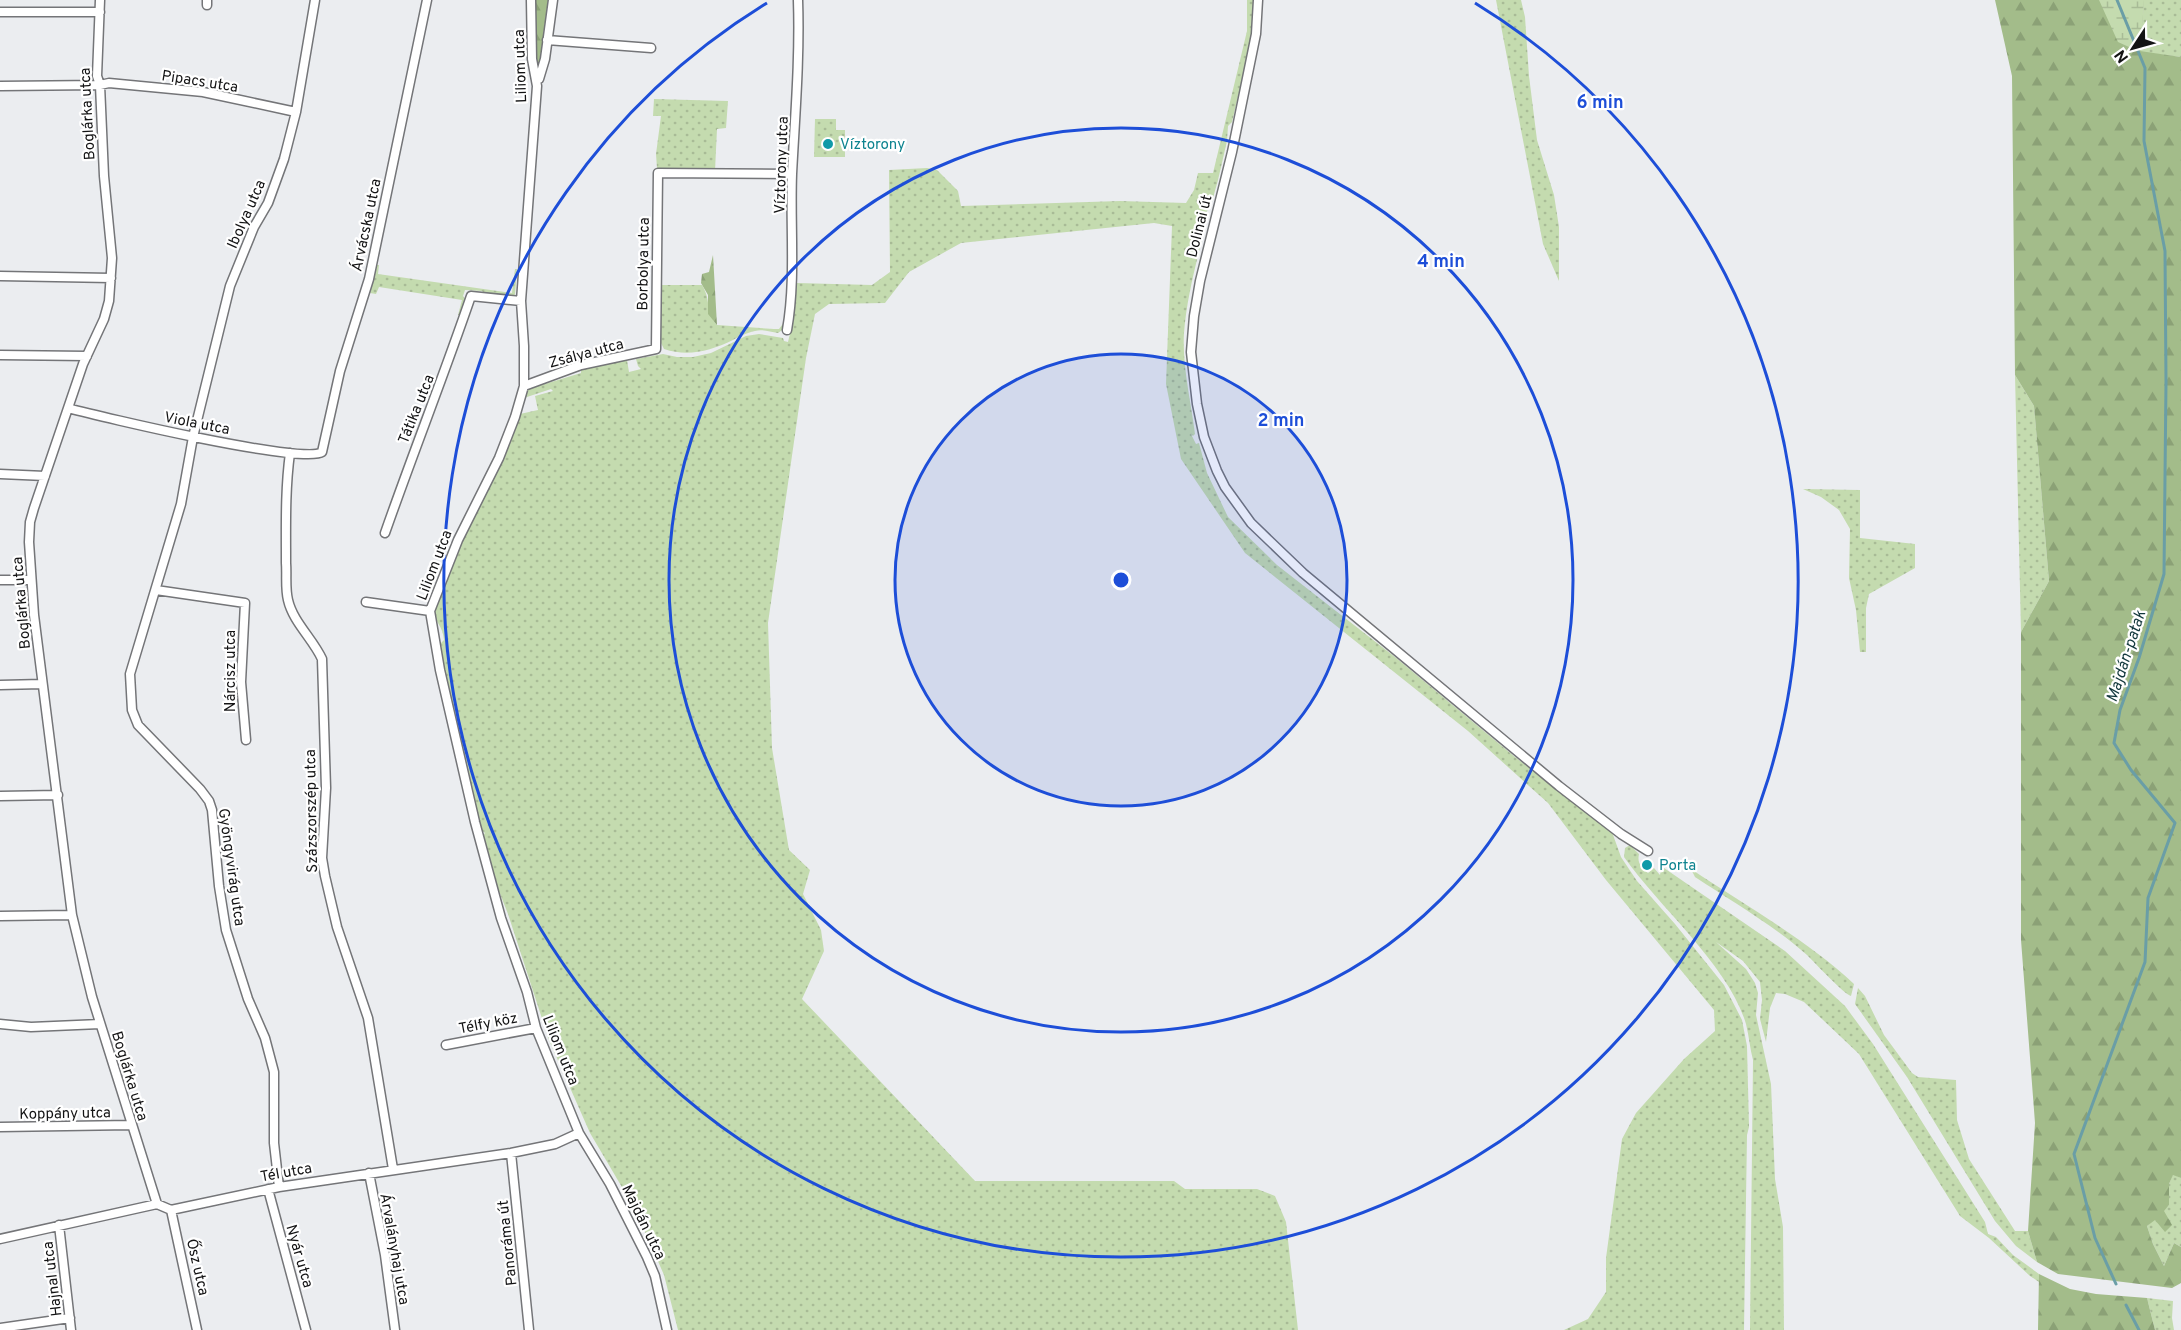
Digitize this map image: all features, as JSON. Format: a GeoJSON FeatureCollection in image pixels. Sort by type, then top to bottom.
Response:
{"type":"FeatureCollection","features":[{"type":"Feature","properties":{"kind":"street","name":"Boglárka utca"},"geometry":{"type":"LineString","coordinates":[[100,0],[97,76],[100,85],[104,176],[112,258],[111,278],[104,319],[87,356],[68,408],[30,522],[32,580],[42,684],[72,915],[100,1024],[157,1204]]}},
{"type":"Feature","properties":{"kind":"street","name":"Ibolya utca"},"geometry":{"type":"LineString","coordinates":[[194,437],[230,286],[254,227],[268,203],[284,159],[296,112],[315,0]]}},
{"type":"Feature","properties":{"kind":"street","name":"Árvácska utca"},"geometry":{"type":"LineString","coordinates":[[322,452],[340,371],[369,279],[427,0]]}},
{"type":"Feature","properties":{"kind":"street","name":"Liliom utca"},"geometry":{"type":"LineString","coordinates":[[531,0],[532,59],[537,86],[521,301],[524,386],[499,458],[458,540],[430,611],[440,670],[475,822],[501,918],[527,992],[536,1028],[579,1133]]}},
{"type":"Feature","properties":{"kind":"street"},"geometry":{"type":"LineString","coordinates":[[537,86],[544,59],[553,0]]}},
{"type":"Feature","properties":{"kind":"street","name":"Víztorony utca"},"geometry":{"type":"LineString","coordinates":[[787,330],[792,284],[792,174],[797,111],[798,0]]}},
{"type":"Feature","properties":{"kind":"street","name":"Dolinai út"},"geometry":{"type":"LineString","coordinates":[[1258,0],[1256,33],[1232,152],[1200,281],[1194,316],[1191,351],[1197,404],[1204,437],[1212,459],[1225,487],[1239,508],[1264,537],[1295,566],[1559,786],[1621,834],[1648,851]]}},
{"type":"Feature","properties":{"kind":"street"},"geometry":{"type":"LineString","coordinates":[[0,12],[100,12]]}},
{"type":"Feature","properties":{"kind":"street"},"geometry":{"type":"LineString","coordinates":[[547,40],[651,48]]}},
{"type":"Feature","properties":{"kind":"street","name":"Pipacs utca"},"geometry":{"type":"LineString","coordinates":[[0,86],[109,83],[203,92],[296,112]]}},
{"type":"Feature","properties":{"kind":"street","name":"Borbolya utca"},"geometry":{"type":"LineString","coordinates":[[656,350],[658,173],[792,174]]}},
{"type":"Feature","properties":{"kind":"street"},"geometry":{"type":"LineString","coordinates":[[0,276],[111,278]]}},
{"type":"Feature","properties":{"kind":"street","name":"Tátika utca"},"geometry":{"type":"LineString","coordinates":[[385,533],[412,453],[446,369],[471,296],[521,301]]}},
{"type":"Feature","properties":{"kind":"street","name":"Zsálya utca"},"geometry":{"type":"LineString","coordinates":[[524,386],[581,365],[656,350]]}},
{"type":"Feature","properties":{"kind":"street"},"geometry":{"type":"LineString","coordinates":[[0,355],[87,356]]}},
{"type":"Feature","properties":{"kind":"street","name":"Viola utca"},"geometry":{"type":"LineString","coordinates":[[68,408],[194,437],[290,453],[314,455],[322,452]]}},
{"type":"Feature","properties":{"kind":"street","name":"Gyöngyvirág utca"},"geometry":{"type":"LineString","coordinates":[[194,437],[181,504],[130,674],[132,710],[138,725],[201,789],[212,810],[219,886],[226,930],[248,999],[265,1038],[274,1072],[274,1143],[279,1187]]}},
{"type":"Feature","properties":{"kind":"street","name":"Százszorszép utca"},"geometry":{"type":"LineString","coordinates":[[290,453],[285,491],[287,596],[294,614],[315,645],[321,659],[326,788],[322,858],[337,927],[368,1018],[393,1169]]}},
{"type":"Feature","properties":{"kind":"street"},"geometry":{"type":"LineString","coordinates":[[0,474],[45,476]]}},
{"type":"Feature","properties":{"kind":"street"},"geometry":{"type":"LineString","coordinates":[[0,580],[32,580]]}},
{"type":"Feature","properties":{"kind":"street","name":"Nárcisz utca"},"geometry":{"type":"LineString","coordinates":[[156,590],[245,603],[241,682],[246,740]]}},
{"type":"Feature","properties":{"kind":"street"},"geometry":{"type":"LineString","coordinates":[[366,602],[430,611]]}},
{"type":"Feature","properties":{"kind":"street"},"geometry":{"type":"LineString","coordinates":[[0,685],[42,684]]}},
{"type":"Feature","properties":{"kind":"street"},"geometry":{"type":"LineString","coordinates":[[0,796],[58,795]]}},
{"type":"Feature","properties":{"kind":"street"},"geometry":{"type":"LineString","coordinates":[[0,916],[72,915]]}},
{"type":"Feature","properties":{"kind":"street"},"geometry":{"type":"LineString","coordinates":[[0,1024],[58,1027],[100,1024]]}},
{"type":"Feature","properties":{"kind":"street","name":"Télfy köz"},"geometry":{"type":"LineString","coordinates":[[446,1045],[536,1028]]}},
{"type":"Feature","properties":{"kind":"street","name":"Koppány utca"},"geometry":{"type":"LineString","coordinates":[[0,1127],[131,1125]]}},
{"type":"Feature","properties":{"kind":"street","name":"Tél utca"},"geometry":{"type":"LineString","coordinates":[[171,1210],[267,1189],[511,1153],[555,1144],[579,1133]]}},
{"type":"Feature","properties":{"kind":"street","name":"Majdán utca"},"geometry":{"type":"LineString","coordinates":[[579,1133],[638,1237],[655,1276],[667,1330]]}},
{"type":"Feature","properties":{"kind":"street","name":"Panoráma út"},"geometry":{"type":"LineString","coordinates":[[511,1153],[529,1330]]}},
{"type":"Feature","properties":{"kind":"street","name":"Árvalányhaj utca"},"geometry":{"type":"LineString","coordinates":[[369,1173],[385,1255],[395,1330]]}},
{"type":"Feature","properties":{"kind":"street","name":"Nyár utca"},"geometry":{"type":"LineString","coordinates":[[267,1189],[306,1330]]}},
{"type":"Feature","properties":{"kind":"street"},"geometry":{"type":"LineString","coordinates":[[0,1239],[157,1204],[171,1210]]}},
{"type":"Feature","properties":{"kind":"street","name":"Ősz utca"},"geometry":{"type":"LineString","coordinates":[[171,1210],[197,1330]]}},
{"type":"Feature","properties":{"kind":"street","name":"Hajnal utca"},"geometry":{"type":"LineString","coordinates":[[59,1225],[71,1330]]}},
{"type":"Feature","properties":{"kind":"street"},"geometry":{"type":"LineString","coordinates":[[0,1329],[70,1318]]}},
{"type":"Feature","properties":{"kind":"green space"},"geometry":{"type":"Polygon","coordinates":[[[532,0],[548,0],[539,67],[537,67],[532,0]]]}},
{"type":"Feature","properties":{"kind":"green space"},"geometry":{"type":"Polygon","coordinates":[[[1247,0],[1256,0],[1254,29],[1232,122],[1228,126],[1218,180],[1211,205],[1205,214],[1207,219],[1185,318],[1184,358],[1195,434],[1193,436],[1191,434],[1196,444],[1199,443],[1207,473],[1228,517],[1277,565],[1395,657],[1515,757],[1612,832],[1621,857],[1637,881],[1724,985],[1742,1020],[1747,1046],[1749,1127],[1747,1135],[1744,1330],[1564,1330],[1588,1319],[1606,1292],[1606,1258],[1622,1139],[1636,1113],[1684,1059],[1715,1031],[1714,1010],[1606,880],[1548,803],[1468,731],[1245,553],[1181,459],[1166,384],[1172,226],[1154,223],[961,243],[909,272],[885,303],[829,304],[815,314],[806,358],[768,623],[772,748],[789,850],[810,870],[803,894],[821,930],[824,951],[802,999],[975,1181],[1174,1181],[1185,1189],[1257,1189],[1275,1196],[1286,1222],[1298,1330],[678,1330],[664,1275],[647,1236],[626,1194],[590,1133],[549,1040],[482,837],[485,833],[481,830],[444,670],[441,643],[444,640],[443,635],[434,611],[460,543],[496,473],[520,414],[538,410],[535,396],[553,391],[551,389],[524,398],[525,390],[581,373],[581,368],[627,360],[629,372],[641,369],[636,359],[663,354],[693,357],[711,353],[746,336],[759,334],[783,338],[788,342],[797,283],[872,285],[890,272],[889,170],[927,168],[937,170],[958,191],[961,206],[1120,201],[1186,203],[1194,190],[1198,173],[1213,173],[1247,31],[1247,0]]]}},
{"type":"Feature","properties":{"kind":"green space"},"geometry":{"type":"Polygon","coordinates":[[[1496,0],[1521,0],[1525,17],[1537,140],[1554,195],[1559,227],[1559,281],[1543,244],[1496,0]]]}},
{"type":"Feature","properties":{"kind":"green space"},"geometry":{"type":"Polygon","coordinates":[[[1995,0],[2144,0],[2142,29],[2136,43],[2140,51],[2181,57],[2181,1178],[2173,1175],[2169,1184],[2169,1205],[2164,1211],[2172,1225],[2165,1232],[2155,1220],[2147,1226],[2164,1266],[2174,1243],[2181,1247],[2181,1283],[2172,1288],[2058,1274],[2037,1262],[2028,1231],[2035,1123],[2021,940],[2021,632],[2049,581],[2034,406],[2015,375],[2012,76],[1995,0]]]}},
{"type":"Feature","properties":{"kind":"green space"},"geometry":{"type":"Polygon","coordinates":[[[2099,0],[2144,0],[2142,29],[2135,43],[2140,52],[2118,42],[2099,0]]]}},
{"type":"Feature","properties":{"kind":"green space"},"geometry":{"type":"Polygon","coordinates":[[[2144,0],[2181,0],[2181,57],[2140,52],[2136,43],[2142,29],[2144,0]]]}},
{"type":"Feature","properties":{"kind":"green space"},"geometry":{"type":"Polygon","coordinates":[[[654,99],[728,101],[726,128],[717,129],[715,171],[660,171],[657,168],[656,154],[661,116],[653,116],[654,99]]]}},
{"type":"Feature","properties":{"kind":"green space"},"geometry":{"type":"Polygon","coordinates":[[[815,119],[836,119],[836,130],[845,130],[845,157],[814,157],[815,119]]]}},
{"type":"Feature","properties":{"kind":"green space"},"geometry":{"type":"Polygon","coordinates":[[[713,255],[717,325],[708,314],[708,295],[701,283],[702,274],[709,272],[713,255]]]}},
{"type":"Feature","properties":{"kind":"green space"},"geometry":{"type":"Polygon","coordinates":[[[377,265],[379,265],[378,274],[512,293],[515,269],[517,269],[515,294],[513,297],[465,290],[463,296],[466,300],[458,315],[462,300],[379,287],[376,294],[370,293],[377,265]]]}},
{"type":"Feature","properties":{"kind":"green space"},"geometry":{"type":"Polygon","coordinates":[[[658,285],[702,285],[717,325],[779,329],[785,321],[785,328],[778,333],[761,330],[752,332],[699,352],[682,353],[664,349],[658,337],[658,285]]]}},
{"type":"Feature","properties":{"kind":"green space"},"geometry":{"type":"Polygon","coordinates":[[[2015,375],[2034,406],[2049,581],[2021,632],[2015,375]]]}},
{"type":"Feature","properties":{"kind":"green space"},"geometry":{"type":"Polygon","coordinates":[[[1803,489],[1860,490],[1860,538],[1915,544],[1915,568],[1869,594],[1866,608],[1866,652],[1860,652],[1856,610],[1849,578],[1850,529],[1839,510],[1821,497],[1803,489]]]}},
{"type":"Feature","properties":{"kind":"green space"},"geometry":{"type":"Polygon","coordinates":[[[1630,845],[1639,854],[1640,865],[1648,873],[1654,868],[1660,875],[1664,868],[1785,951],[1845,1006],[1873,1044],[1985,1222],[1988,1234],[1996,1237],[2013,1255],[2039,1274],[2039,1282],[1960,1216],[1859,1054],[1804,1002],[1785,994],[1776,993],[1770,1008],[1766,1042],[1760,1019],[1762,1000],[1760,982],[1743,961],[1716,942],[1746,969],[1755,983],[1758,993],[1756,1015],[1771,1084],[1775,1179],[1783,1227],[1784,1330],[1750,1330],[1753,1060],[1746,1024],[1737,1002],[1709,959],[1624,857],[1625,848],[1630,845]]]}},
{"type":"Feature","properties":{"kind":"green space"},"geometry":{"type":"Polygon","coordinates":[[[1691,869],[1796,938],[1836,968],[1854,984],[1851,996],[1794,944],[1753,914],[1695,877],[1691,869]]]}},
{"type":"Feature","properties":{"kind":"green space"},"geometry":{"type":"Polygon","coordinates":[[[1858,988],[1865,996],[1884,1035],[1912,1073],[1918,1077],[1956,1080],[1957,1120],[1969,1159],[2015,1231],[2028,1231],[2037,1262],[2016,1246],[1995,1221],[1907,1077],[1855,1004],[1858,988]]]}},
{"type":"Feature","properties":{"kind":"green space"},"geometry":{"type":"Polygon","coordinates":[[[2173,1174],[2181,1178],[2181,1247],[2174,1243],[2164,1266],[2147,1226],[2169,1205],[2169,1184],[2173,1174]]]}},
{"type":"Feature","properties":{"kind":"green space"},"geometry":{"type":"Polygon","coordinates":[[[2039,1274],[2070,1289],[2096,1294],[2147,1298],[2155,1330],[2038,1330],[2039,1274]]]}},
{"type":"Feature","properties":{"kind":"green space"},"geometry":{"type":"Polygon","coordinates":[[[2147,1298],[2173,1301],[2174,1330],[2155,1330],[2147,1298]]]}},
{"type":"Feature","properties":{"kind":"waterway","name":"Majdán-patak"},"geometry":{"type":"LineString","coordinates":[[2116,1284],[2095,1238],[2074,1154],[2145,962],[2148,898],[2175,823],[2131,770],[2114,743],[2120,710],[2139,658],[2164,574],[2166,381],[2165,251],[2144,141],[2145,68],[2117,0]]}},
{"type":"Feature","properties":{"kind":"waterway","name":"Majdán-patak"},"geometry":{"type":"LineString","coordinates":[[2126,1305],[2139,1330]]}},
{"type":"Feature","properties":{"kind":"place","name":"Víztorony"},"geometry":{"type":"Point","coordinates":[828,144]}},
{"type":"Feature","properties":{"kind":"place","name":"Porta"},"geometry":{"type":"Point","coordinates":[1647,865]}}]}
